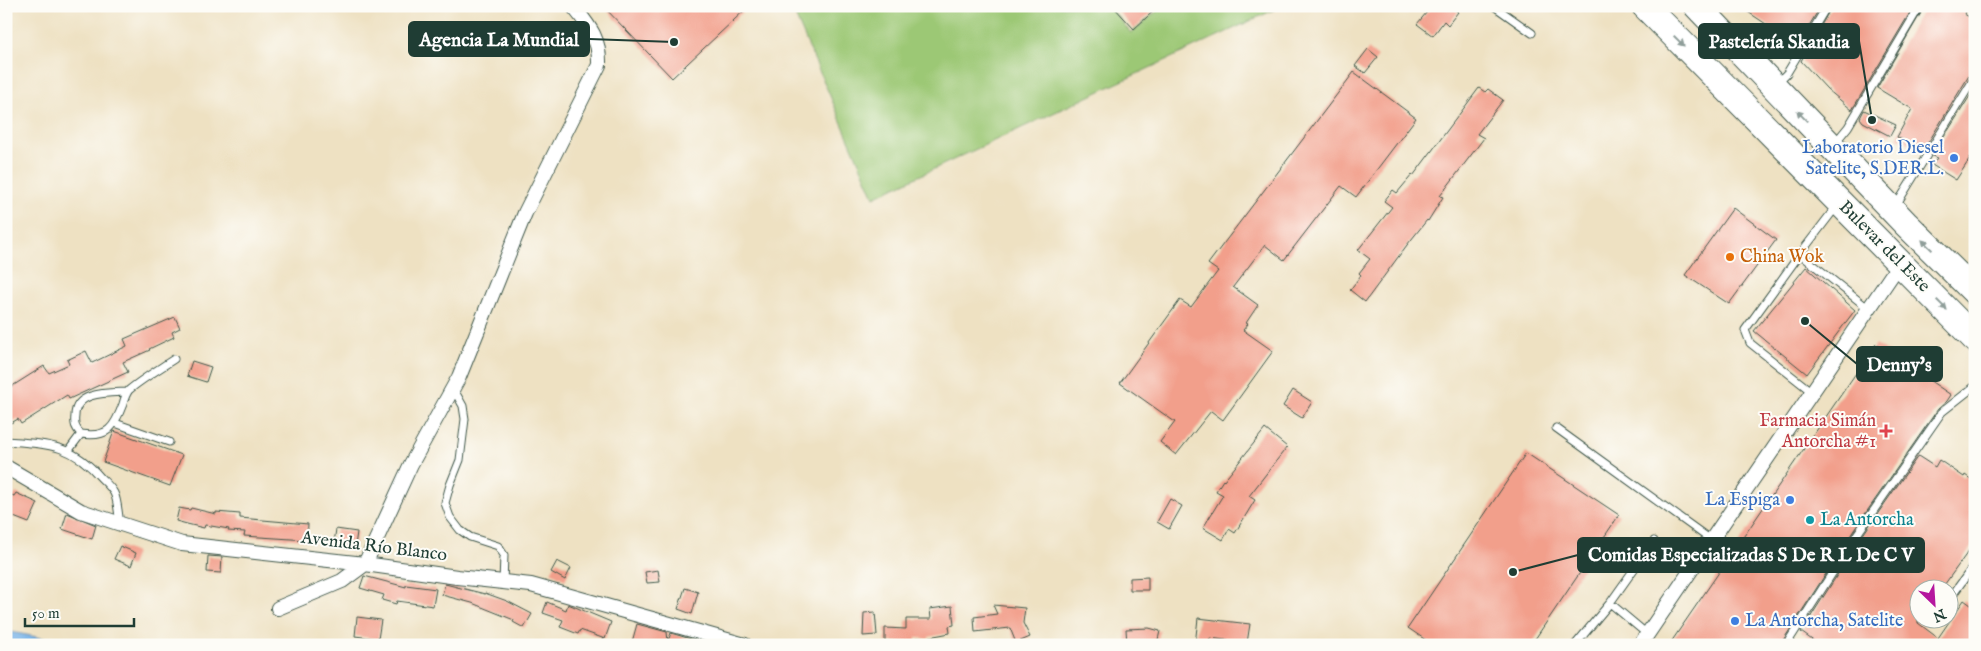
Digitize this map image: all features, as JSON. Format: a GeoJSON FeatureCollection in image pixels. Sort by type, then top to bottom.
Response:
{"type":"FeatureCollection","features":[{"type":"Feature","properties":{"kind":"highway","name":"Bulevar del Este"},"geometry":{"type":"LineString","coordinates":[[1645,6],[1975,339]]}},
{"type":"Feature","properties":{"kind":"highway","name":"Bulevar del Este"},"geometry":{"type":"LineString","coordinates":[[1697,6],[1893,211],[1975,292]]}},
{"type":"Feature","properties":{"kind":"street"},"geometry":{"type":"LineString","coordinates":[[278,608],[342,581],[365,564],[411,464],[453,388],[525,213],[599,65],[600,50],[593,32],[573,6]]}},
{"type":"Feature","properties":{"kind":"street"},"geometry":{"type":"LineString","coordinates":[[1643,639],[1900,263]]}},
{"type":"Feature","properties":{"kind":"street","name":"Avenida Río Blanco"},"geometry":{"type":"LineString","coordinates":[[6,467],[82,511],[182,544],[531,585],[745,645]]}},
{"type":"Feature","properties":{"kind":"lane"},"geometry":{"type":"LineString","coordinates":[[1494,6],[1532,33]]}},
{"type":"Feature","properties":{"kind":"lane"},"geometry":{"type":"LineString","coordinates":[[1774,86],[1788,74],[1827,6]]}},
{"type":"Feature","properties":{"kind":"lane"},"geometry":{"type":"LineString","coordinates":[[1832,147],[1848,127],[1920,6]]}},
{"type":"Feature","properties":{"kind":"lane"},"geometry":{"type":"LineString","coordinates":[[1893,211],[1975,77]]}},
{"type":"Feature","properties":{"kind":"lane"},"geometry":{"type":"LineString","coordinates":[[1812,392],[1750,343],[1745,330],[1840,202]]}},
{"type":"Feature","properties":{"kind":"lane"},"geometry":{"type":"LineString","coordinates":[[1800,254],[1869,309]]}},
{"type":"Feature","properties":{"kind":"lane"},"geometry":{"type":"LineString","coordinates":[[127,392],[115,423],[102,434],[93,436],[81,434],[75,428],[75,409],[78,403],[85,398],[98,394],[127,392],[174,359]]}},
{"type":"Feature","properties":{"kind":"lane"},"geometry":{"type":"LineString","coordinates":[[1786,645],[1858,533],[1942,412],[1975,386]]}},
{"type":"Feature","properties":{"kind":"lane"},"geometry":{"type":"LineString","coordinates":[[453,388],[463,406],[465,426],[460,460],[445,503],[450,517],[460,530],[470,537],[498,546],[504,554],[503,583]]}},
{"type":"Feature","properties":{"kind":"lane"},"geometry":{"type":"LineString","coordinates":[[115,423],[170,442]]}},
{"type":"Feature","properties":{"kind":"lane"},"geometry":{"type":"LineString","coordinates":[[1556,428],[1711,540]]}},
{"type":"Feature","properties":{"kind":"lane"},"geometry":{"type":"LineString","coordinates":[[69,450],[81,434]]}},
{"type":"Feature","properties":{"kind":"lane"},"geometry":{"type":"LineString","coordinates":[[6,441],[40,443],[69,450],[93,468],[114,493],[120,524]]}},
{"type":"Feature","properties":{"kind":"lane"},"geometry":{"type":"LineString","coordinates":[[1575,645],[1610,603],[1654,541]]}},
{"type":"Feature","properties":{"kind":"lane"},"geometry":{"type":"LineString","coordinates":[[1958,587],[1975,564]]}},
{"type":"Feature","properties":{"kind":"lane"},"geometry":{"type":"LineString","coordinates":[[1610,603],[1643,639]]}},
{"type":"Feature","properties":{"kind":"green space"},"geometry":{"type":"Polygon","coordinates":[[[791,6],[1109,6],[1131,33],[1163,6],[1282,6],[874,197],[791,6]]]}},
{"type":"Feature","properties":{"kind":"water"},"geometry":{"type":"Polygon","coordinates":[[[6,631],[78,645],[6,645],[6,631]]]}},
{"type":"Feature","properties":{"kind":"building"},"geometry":{"type":"Polygon","coordinates":[[[603,6],[749,6],[672,78],[603,6]]]}},
{"type":"Feature","properties":{"kind":"building"},"geometry":{"type":"Polygon","coordinates":[[[1113,6],[1159,6],[1134,29],[1113,6]]]}},
{"type":"Feature","properties":{"kind":"building"},"geometry":{"type":"Polygon","coordinates":[[[1432,6],[1451,6],[1458,12],[1448,25],[1444,21],[1433,36],[1417,24],[1432,6]]]}},
{"type":"Feature","properties":{"kind":"building"},"geometry":{"type":"Polygon","coordinates":[[[1739,6],[1821,6],[1793,52],[1787,45],[1771,36],[1775,30],[1739,6]]]}},
{"type":"Feature","properties":{"kind":"building"},"geometry":{"type":"Polygon","coordinates":[[[1832,6],[1914,6],[1852,110],[1827,89],[1801,61],[1832,6]]]}},
{"type":"Feature","properties":{"kind":"building"},"geometry":{"type":"Polygon","coordinates":[[[1925,6],[1969,6],[1964,14],[1975,20],[1975,72],[1970,74],[1923,151],[1897,137],[1912,109],[1877,88],[1925,6]]]}},
{"type":"Feature","properties":{"kind":"building"},"geometry":{"type":"Polygon","coordinates":[[[1368,49],[1378,57],[1365,73],[1355,66],[1368,49]]]}},
{"type":"Feature","properties":{"kind":"building"},"geometry":{"type":"Polygon","coordinates":[[[1354,72],[1416,118],[1356,197],[1341,186],[1284,260],[1265,245],[1233,287],[1258,305],[1243,330],[1273,351],[1223,420],[1211,411],[1176,455],[1160,442],[1175,422],[1120,383],[1180,300],[1191,307],[1218,271],[1208,264],[1354,72]]]}},
{"type":"Feature","properties":{"kind":"building"},"geometry":{"type":"Polygon","coordinates":[[[1479,88],[1485,92],[1488,89],[1503,100],[1477,134],[1484,138],[1440,196],[1443,197],[1428,221],[1407,245],[1365,302],[1350,290],[1361,275],[1359,273],[1370,259],[1358,250],[1392,207],[1384,201],[1393,190],[1397,193],[1413,176],[1479,88]]]}},
{"type":"Feature","properties":{"kind":"building","name":"Laboratorio Diesel Satelite, S.DER.L."},"geometry":{"type":"Polygon","coordinates":[[[1975,88],[1975,151],[1956,180],[1932,165],[1937,158],[1932,156],[1975,88]]]}},
{"type":"Feature","properties":{"kind":"building"},"geometry":{"type":"Polygon","coordinates":[[[1864,110],[1896,125],[1890,136],[1863,122],[1860,118],[1864,110]]]}},
{"type":"Feature","properties":{"kind":"building","name":"China Wok"},"geometry":{"type":"Polygon","coordinates":[[[1733,208],[1776,240],[1729,304],[1685,275],[1733,208]]]}},
{"type":"Feature","properties":{"kind":"building"},"geometry":{"type":"Polygon","coordinates":[[[1806,267],[1855,310],[1807,374],[1754,331],[1806,267]]]}},
{"type":"Feature","properties":{"kind":"building"},"geometry":{"type":"Polygon","coordinates":[[[175,317],[180,328],[172,332],[174,337],[123,362],[128,372],[69,399],[67,395],[21,424],[18,419],[11,423],[6,416],[6,390],[44,366],[49,373],[69,364],[67,360],[86,351],[92,363],[127,346],[124,339],[175,317]]]}},
{"type":"Feature","properties":{"kind":"building","name":"La Antorcha"},"geometry":{"type":"Polygon","coordinates":[[[1876,344],[1951,395],[1938,409],[1854,530],[1780,645],[1669,645],[1876,344]]]}},
{"type":"Feature","properties":{"kind":"building"},"geometry":{"type":"Polygon","coordinates":[[[192,361],[211,367],[206,382],[187,376],[192,361]]]}},
{"type":"Feature","properties":{"kind":"building"},"geometry":{"type":"Polygon","coordinates":[[[1293,390],[1312,402],[1302,418],[1283,406],[1293,390]]]}},
{"type":"Feature","properties":{"kind":"building"},"geometry":{"type":"Polygon","coordinates":[[[1265,429],[1287,447],[1249,496],[1255,500],[1235,533],[1229,529],[1223,540],[1203,528],[1223,495],[1216,491],[1265,429]]]}},
{"type":"Feature","properties":{"kind":"building"},"geometry":{"type":"Polygon","coordinates":[[[114,431],[182,455],[170,486],[103,462],[114,431]]]}},
{"type":"Feature","properties":{"kind":"building"},"geometry":{"type":"Polygon","coordinates":[[[1526,453],[1619,515],[1531,645],[1433,645],[1408,628],[1526,453]]]}},
{"type":"Feature","properties":{"kind":"building"},"geometry":{"type":"Polygon","coordinates":[[[1918,456],[1935,467],[1939,460],[1975,482],[1975,542],[1949,578],[1908,578],[1908,628],[1925,628],[1938,638],[1945,628],[1958,628],[1958,609],[1964,600],[1975,608],[1975,645],[1819,645],[1801,632],[1862,536],[1918,456]]]}},
{"type":"Feature","properties":{"kind":"building"},"geometry":{"type":"Polygon","coordinates":[[[6,493],[14,496],[16,493],[38,503],[29,523],[6,514],[6,493]]]}},
{"type":"Feature","properties":{"kind":"building"},"geometry":{"type":"Polygon","coordinates":[[[1170,499],[1182,506],[1169,529],[1157,522],[1170,499]]]}},
{"type":"Feature","properties":{"kind":"building"},"geometry":{"type":"Polygon","coordinates":[[[179,508],[190,510],[191,508],[216,514],[216,512],[240,514],[240,518],[308,524],[307,540],[244,536],[245,532],[228,531],[229,529],[205,525],[204,528],[187,524],[176,521],[179,508]]]}},
{"type":"Feature","properties":{"kind":"building"},"geometry":{"type":"Polygon","coordinates":[[[67,513],[96,525],[92,539],[62,529],[67,513]]]}},
{"type":"Feature","properties":{"kind":"building"},"geometry":{"type":"Polygon","coordinates":[[[336,529],[357,532],[355,546],[334,543],[336,529]]]}},
{"type":"Feature","properties":{"kind":"building"},"geometry":{"type":"Polygon","coordinates":[[[120,546],[136,553],[131,566],[114,559],[120,546]]]}},
{"type":"Feature","properties":{"kind":"building"},"geometry":{"type":"Polygon","coordinates":[[[208,556],[222,557],[221,573],[207,572],[208,556]]]}},
{"type":"Feature","properties":{"kind":"building"},"geometry":{"type":"Polygon","coordinates":[[[557,561],[571,568],[565,580],[551,572],[557,561]]]}},
{"type":"Feature","properties":{"kind":"building"},"geometry":{"type":"Polygon","coordinates":[[[658,570],[660,582],[647,583],[645,572],[658,570]]]}},
{"type":"Feature","properties":{"kind":"building"},"geometry":{"type":"Polygon","coordinates":[[[364,576],[406,587],[406,585],[436,589],[433,606],[397,601],[396,604],[382,600],[384,595],[360,588],[364,576]]]}},
{"type":"Feature","properties":{"kind":"building"},"geometry":{"type":"Polygon","coordinates":[[[1148,577],[1148,590],[1130,590],[1130,578],[1148,577]]]}},
{"type":"Feature","properties":{"kind":"building"},"geometry":{"type":"Polygon","coordinates":[[[445,584],[485,593],[507,601],[532,614],[524,628],[513,622],[514,620],[472,603],[442,595],[445,584]]]}},
{"type":"Feature","properties":{"kind":"building"},"geometry":{"type":"Polygon","coordinates":[[[685,588],[698,592],[692,614],[678,609],[685,588]]]}},
{"type":"Feature","properties":{"kind":"building"},"geometry":{"type":"Polygon","coordinates":[[[547,602],[566,610],[568,604],[611,622],[605,639],[580,630],[578,634],[560,627],[563,620],[543,613],[547,602]]]}},
{"type":"Feature","properties":{"kind":"building"},"geometry":{"type":"Polygon","coordinates":[[[993,605],[1025,608],[1023,623],[1030,637],[1016,643],[1010,628],[975,632],[974,617],[997,614],[993,605]]]}},
{"type":"Feature","properties":{"kind":"building"},"geometry":{"type":"Polygon","coordinates":[[[952,606],[954,625],[949,626],[950,633],[929,637],[929,639],[916,638],[916,643],[885,642],[885,628],[906,629],[906,619],[931,619],[930,609],[952,606]]]}},
{"type":"Feature","properties":{"kind":"building"},"geometry":{"type":"Polygon","coordinates":[[[875,612],[877,635],[863,636],[864,613],[875,612]]]}},
{"type":"Feature","properties":{"kind":"building"},"geometry":{"type":"Polygon","coordinates":[[[357,617],[381,620],[378,639],[355,636],[357,617]]]}},
{"type":"Feature","properties":{"kind":"building"},"geometry":{"type":"Polygon","coordinates":[[[1198,618],[1250,624],[1247,643],[1210,638],[1209,645],[1195,645],[1198,618]]]}},
{"type":"Feature","properties":{"kind":"building"},"geometry":{"type":"Polygon","coordinates":[[[637,624],[667,632],[668,641],[671,633],[704,643],[704,645],[642,645],[632,642],[637,624]]]}},
{"type":"Feature","properties":{"kind":"building"},"geometry":{"type":"Polygon","coordinates":[[[1149,628],[1160,631],[1157,644],[1145,642],[1145,645],[1127,645],[1126,629],[1149,628]]]}},
{"type":"Feature","properties":{"kind":"place","name":"Agencia La Mundial"},"geometry":{"type":"Point","coordinates":[674,42]}},
{"type":"Feature","properties":{"kind":"place","name":"Pastelería Skandia"},"geometry":{"type":"Point","coordinates":[1872,120]}},
{"type":"Feature","properties":{"kind":"place","name":"Laboratorio Diesel Satelite, S.DER.L."},"geometry":{"type":"Point","coordinates":[1954,158]}},
{"type":"Feature","properties":{"kind":"place","name":"China Wok"},"geometry":{"type":"Point","coordinates":[1730,257]}},
{"type":"Feature","properties":{"kind":"place","name":"Denny's"},"geometry":{"type":"Point","coordinates":[1805,321]}},
{"type":"Feature","properties":{"kind":"place","name":"Farmacia Simán Antorcha #1"},"geometry":{"type":"Point","coordinates":[1886,431]}},
{"type":"Feature","properties":{"kind":"place","name":"La Espiga"},"geometry":{"type":"Point","coordinates":[1790,500]}},
{"type":"Feature","properties":{"kind":"place","name":"La Antorcha"},"geometry":{"type":"Point","coordinates":[1810,520]}},
{"type":"Feature","properties":{"kind":"place","name":"Comidas Especializadas S De R L De C V"},"geometry":{"type":"Point","coordinates":[1513,572]}},
{"type":"Feature","properties":{"kind":"place","name":"La Antorcha, Satelite"},"geometry":{"type":"Point","coordinates":[1735,621]}}]}
